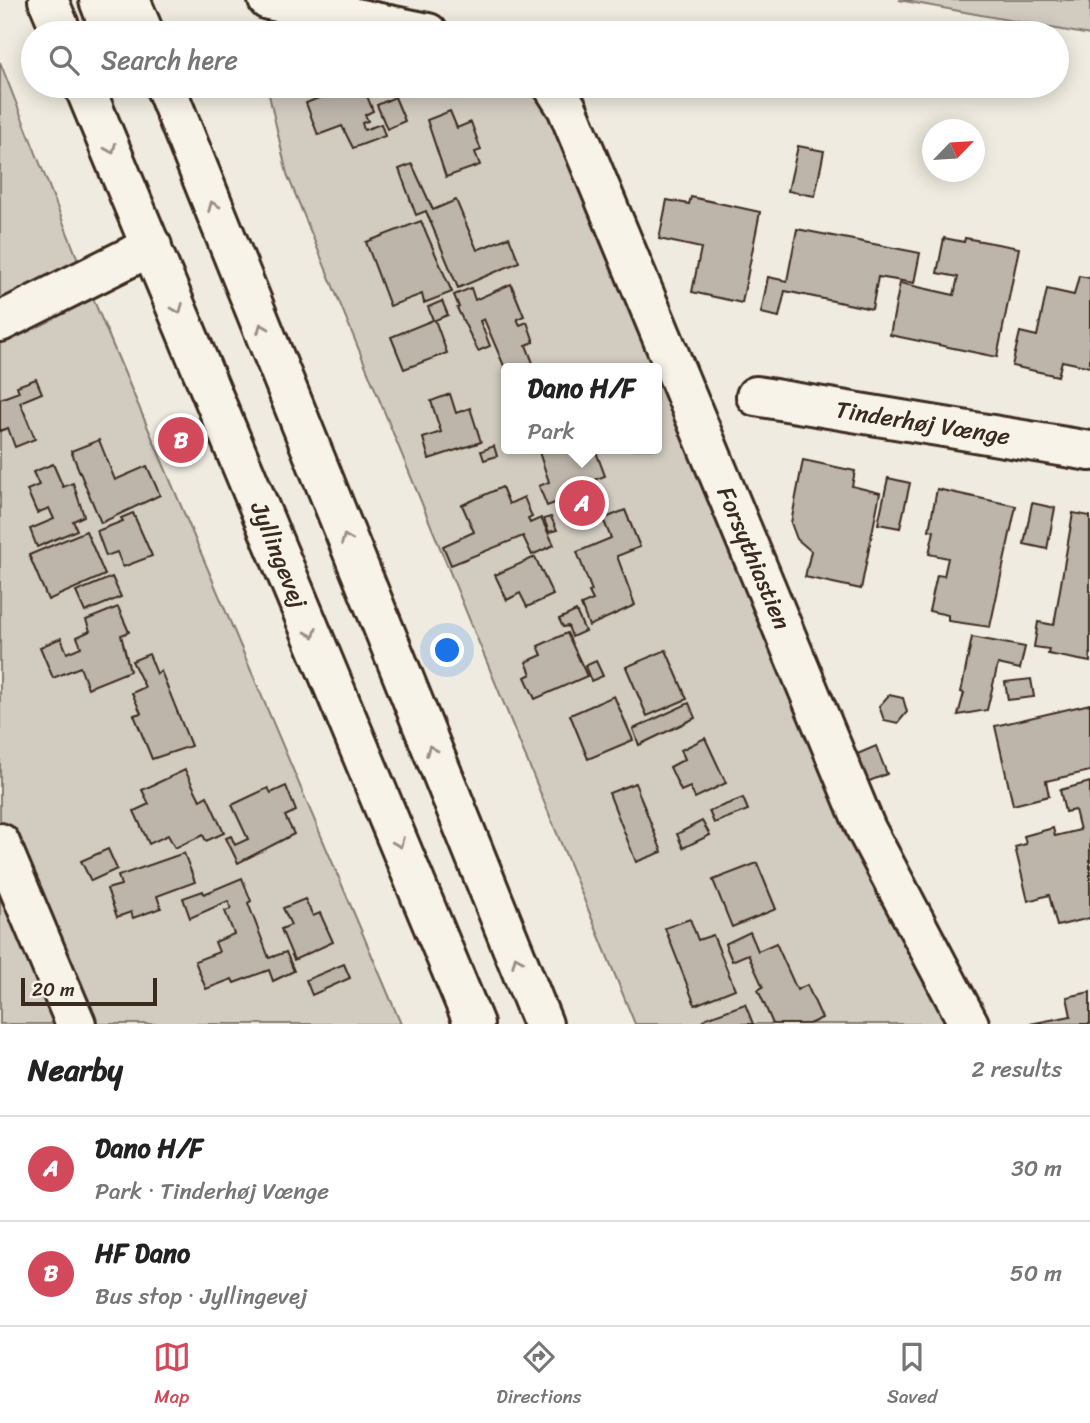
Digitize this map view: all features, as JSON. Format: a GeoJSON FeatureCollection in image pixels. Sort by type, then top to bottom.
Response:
{"type":"FeatureCollection","features":[{"type":"Feature","properties":{"kind":"street"},"geometry":{"type":"LineString","coordinates":[[48,0],[57,21]]}},
{"type":"Feature","properties":{"kind":"street"},"geometry":{"type":"LineString","coordinates":[[99,0],[109,21]]}},
{"type":"Feature","properties":{"kind":"street"},"geometry":{"type":"LineString","coordinates":[[130,0],[139,21]]}},
{"type":"Feature","properties":{"kind":"street"},"geometry":{"type":"LineString","coordinates":[[268,0],[370,21]]}},
{"type":"Feature","properties":{"kind":"street","name":"Jyllingevej"},"geometry":{"type":"LineString","coordinates":[[89,98],[474,1024]]}},
{"type":"Feature","properties":{"kind":"street"},"geometry":{"type":"LineString","coordinates":[[169,98],[543,1024]]}},
{"type":"Feature","properties":{"kind":"street","name":"Forsythiastien"},"geometry":{"type":"LineString","coordinates":[[560,98],[573,120],[866,829],[969,1024]]}},
{"type":"Feature","properties":{"kind":"street"},"geometry":{"type":"LineString","coordinates":[[0,322],[152,246]]}},
{"type":"Feature","properties":{"kind":"street","name":"Tinderhøj Vænge"},"geometry":{"type":"LineString","coordinates":[[756,396],[1090,451]]}},
{"type":"Feature","properties":{"kind":"street"},"geometry":{"type":"LineString","coordinates":[[0,843],[76,1024]]}},
{"type":"Feature","properties":{"kind":"shaded area"},"geometry":{"type":"Polygon","coordinates":[[[899,0],[1090,0],[1090,35],[1069,31],[1069,21],[1014,21],[899,0]]]}},
{"type":"Feature","properties":{"kind":"shaded area"},"geometry":{"type":"Polygon","coordinates":[[[0,62],[97,308],[401,1024],[0,1024],[0,62]]]}},
{"type":"Feature","properties":{"kind":"shaded area"},"geometry":{"type":"Polygon","coordinates":[[[270,98],[572,98],[880,833],[981,1024],[635,1024],[287,174],[270,98]]]}},
{"type":"Feature","properties":{"kind":"building"},"geometry":{"type":"Polygon","coordinates":[[[318,98],[368,98],[373,111],[365,115],[368,121],[362,123],[364,130],[381,124],[385,136],[353,148],[342,126],[318,135],[306,103],[318,98]]]}},
{"type":"Feature","properties":{"kind":"building"},"geometry":{"type":"Polygon","coordinates":[[[395,98],[405,121],[387,129],[377,105],[395,98]]]}},
{"type":"Feature","properties":{"kind":"building"},"geometry":{"type":"Polygon","coordinates":[[[450,111],[457,128],[471,122],[481,150],[475,152],[480,165],[446,177],[427,120],[450,111]]]}},
{"type":"Feature","properties":{"kind":"building"},"geometry":{"type":"Polygon","coordinates":[[[798,146],[824,151],[815,196],[788,191],[798,146]]]}},
{"type":"Feature","properties":{"kind":"building"},"geometry":{"type":"Polygon","coordinates":[[[412,164],[433,210],[456,200],[477,250],[509,237],[519,262],[458,288],[426,211],[416,215],[399,169],[412,164]]]}},
{"type":"Feature","properties":{"kind":"building"},"geometry":{"type":"Polygon","coordinates":[[[691,197],[760,212],[742,303],[692,292],[701,248],[659,239],[667,200],[689,204],[691,197]]]}},
{"type":"Feature","properties":{"kind":"building"},"geometry":{"type":"Polygon","coordinates":[[[421,221],[452,292],[424,303],[422,294],[390,306],[366,242],[421,221]]]}},
{"type":"Feature","properties":{"kind":"building"},"geometry":{"type":"Polygon","coordinates":[[[797,229],[920,253],[914,283],[878,277],[872,309],[785,291],[779,317],[761,313],[768,277],[787,281],[797,229]]]}},
{"type":"Feature","properties":{"kind":"building"},"geometry":{"type":"Polygon","coordinates":[[[944,238],[964,242],[965,238],[1019,248],[997,357],[890,335],[900,283],[954,295],[958,277],[937,273],[944,238]]]}},
{"type":"Feature","properties":{"kind":"building"},"geometry":{"type":"Polygon","coordinates":[[[1079,276],[1090,278],[1090,367],[1062,361],[1058,376],[1012,366],[1020,332],[1037,336],[1047,289],[1074,295],[1079,276]]]}},
{"type":"Feature","properties":{"kind":"building"},"geometry":{"type":"Polygon","coordinates":[[[511,284],[524,316],[517,319],[520,325],[527,322],[534,342],[526,345],[533,363],[503,363],[484,319],[480,321],[490,346],[478,351],[457,308],[459,307],[454,295],[471,288],[475,300],[511,284]]]}},
{"type":"Feature","properties":{"kind":"building"},"geometry":{"type":"Polygon","coordinates":[[[442,301],[448,315],[435,320],[447,353],[404,369],[391,337],[433,320],[428,307],[442,301]]]}},
{"type":"Feature","properties":{"kind":"building"},"geometry":{"type":"Polygon","coordinates":[[[36,379],[42,393],[20,402],[35,439],[15,447],[8,428],[0,431],[0,399],[19,392],[17,386],[36,379]]]}},
{"type":"Feature","properties":{"kind":"building"},"geometry":{"type":"Polygon","coordinates":[[[450,394],[456,413],[470,408],[481,442],[429,459],[423,438],[441,432],[431,401],[450,394]]]}},
{"type":"Feature","properties":{"kind":"building"},"geometry":{"type":"Polygon","coordinates":[[[99,440],[115,480],[147,466],[160,495],[101,523],[71,451],[99,440]]]}},
{"type":"Feature","properties":{"kind":"building"},"geometry":{"type":"Polygon","coordinates":[[[494,446],[497,456],[484,460],[481,451],[494,446]]]}},
{"type":"Feature","properties":{"kind":"building"},"geometry":{"type":"Polygon","coordinates":[[[540,454],[597,454],[605,476],[591,481],[594,488],[547,506],[539,486],[549,482],[540,454]]]}},
{"type":"Feature","properties":{"kind":"building"},"geometry":{"type":"Polygon","coordinates":[[[803,460],[855,471],[852,486],[880,493],[861,589],[805,577],[811,551],[797,539],[791,523],[803,460]]]}},
{"type":"Feature","properties":{"kind":"building"},"geometry":{"type":"Polygon","coordinates":[[[53,464],[63,487],[73,483],[84,516],[73,521],[77,530],[37,547],[30,529],[54,519],[49,508],[37,513],[27,490],[39,485],[33,472],[53,464]]]}},
{"type":"Feature","properties":{"kind":"building"},"geometry":{"type":"Polygon","coordinates":[[[888,478],[910,483],[900,528],[878,524],[888,478]]]}},
{"type":"Feature","properties":{"kind":"building"},"geometry":{"type":"Polygon","coordinates":[[[502,487],[509,504],[524,497],[532,517],[528,519],[530,523],[541,518],[554,545],[532,555],[523,536],[451,565],[443,546],[474,532],[462,505],[502,487]]]}},
{"type":"Feature","properties":{"kind":"building"},"geometry":{"type":"Polygon","coordinates":[[[937,489],[1016,506],[990,627],[948,621],[948,615],[929,611],[937,575],[944,576],[948,558],[929,554],[934,531],[929,530],[937,489]]]}},
{"type":"Feature","properties":{"kind":"building"},"geometry":{"type":"Polygon","coordinates":[[[1032,503],[1055,508],[1047,549],[1024,544],[1032,503]]]}},
{"type":"Feature","properties":{"kind":"building"},"geometry":{"type":"Polygon","coordinates":[[[625,510],[640,547],[617,556],[635,605],[589,626],[581,605],[593,600],[589,592],[592,591],[577,552],[611,538],[603,519],[625,510]]]}},
{"type":"Feature","properties":{"kind":"building"},"geometry":{"type":"Polygon","coordinates":[[[133,513],[152,556],[123,567],[117,552],[106,556],[97,531],[123,521],[121,518],[133,513]]]}},
{"type":"Feature","properties":{"kind":"building"},"geometry":{"type":"Polygon","coordinates":[[[1073,513],[1090,516],[1090,662],[1048,654],[1049,649],[1034,647],[1038,622],[1054,625],[1073,513]]]}},
{"type":"Feature","properties":{"kind":"building"},"geometry":{"type":"Polygon","coordinates":[[[551,517],[557,530],[549,532],[544,519],[551,517]]]}},
{"type":"Feature","properties":{"kind":"building"},"geometry":{"type":"Polygon","coordinates":[[[86,531],[105,575],[48,600],[29,555],[86,531]]]}},
{"type":"Feature","properties":{"kind":"building"},"geometry":{"type":"Polygon","coordinates":[[[535,557],[553,595],[527,607],[520,593],[507,600],[495,575],[535,557]]]}},
{"type":"Feature","properties":{"kind":"building"},"geometry":{"type":"Polygon","coordinates":[[[112,577],[121,597],[85,612],[76,592],[112,577]]]}},
{"type":"Feature","properties":{"kind":"building"},"geometry":{"type":"Polygon","coordinates":[[[118,607],[129,632],[121,635],[130,671],[88,688],[80,667],[53,678],[40,647],[61,638],[67,653],[81,647],[77,637],[90,631],[86,620],[118,607]]]}},
{"type":"Feature","properties":{"kind":"building"},"geometry":{"type":"Polygon","coordinates":[[[576,611],[585,631],[572,637],[568,626],[563,627],[559,619],[576,611]]]}},
{"type":"Feature","properties":{"kind":"building"},"geometry":{"type":"Polygon","coordinates":[[[567,633],[587,676],[535,699],[525,677],[531,674],[526,662],[542,655],[538,646],[567,633]]]}},
{"type":"Feature","properties":{"kind":"building"},"geometry":{"type":"Polygon","coordinates":[[[972,637],[1025,647],[1020,669],[998,664],[987,710],[958,715],[964,693],[961,692],[972,637]]]}},
{"type":"Feature","properties":{"kind":"building"},"geometry":{"type":"Polygon","coordinates":[[[666,650],[687,699],[647,716],[626,667],[666,650]]]}},
{"type":"Feature","properties":{"kind":"building"},"geometry":{"type":"Polygon","coordinates":[[[149,654],[157,674],[161,671],[191,746],[152,759],[134,715],[141,713],[132,693],[145,687],[132,661],[149,654]]]}},
{"type":"Feature","properties":{"kind":"building"},"geometry":{"type":"Polygon","coordinates":[[[596,661],[603,676],[591,681],[585,666],[596,661]]]}},
{"type":"Feature","properties":{"kind":"building"},"geometry":{"type":"Polygon","coordinates":[[[1031,679],[1034,697],[1008,700],[1005,682],[1031,679]]]}},
{"type":"Feature","properties":{"kind":"building"},"geometry":{"type":"Polygon","coordinates":[[[889,695],[903,698],[907,712],[898,723],[884,720],[879,706],[889,695]]]}},
{"type":"Feature","properties":{"kind":"building"},"geometry":{"type":"Polygon","coordinates":[[[614,696],[633,740],[588,759],[570,715],[614,696]]]}},
{"type":"Feature","properties":{"kind":"building"},"geometry":{"type":"Polygon","coordinates":[[[689,703],[695,718],[639,745],[633,729],[689,703]]]}},
{"type":"Feature","properties":{"kind":"building"},"geometry":{"type":"Polygon","coordinates":[[[1090,704],[1090,771],[1046,781],[1049,796],[1013,805],[995,726],[1090,704]]]}},
{"type":"Feature","properties":{"kind":"building"},"geometry":{"type":"Polygon","coordinates":[[[705,738],[726,783],[695,798],[690,787],[681,791],[670,767],[685,759],[681,750],[705,738]]]}},
{"type":"Feature","properties":{"kind":"building"},"geometry":{"type":"Polygon","coordinates":[[[876,746],[887,774],[867,782],[855,755],[876,746]]]}},
{"type":"Feature","properties":{"kind":"building"},"geometry":{"type":"Polygon","coordinates":[[[185,770],[200,800],[207,796],[224,833],[206,841],[203,835],[175,848],[168,835],[149,844],[134,811],[149,804],[142,790],[185,770]]]}},
{"type":"Feature","properties":{"kind":"building"},"geometry":{"type":"Polygon","coordinates":[[[1090,782],[1090,918],[1057,926],[1049,895],[1028,901],[1015,847],[1026,844],[1024,836],[1053,828],[1055,836],[1080,830],[1075,810],[1065,812],[1060,790],[1090,782]]]}},
{"type":"Feature","properties":{"kind":"building"},"geometry":{"type":"Polygon","coordinates":[[[635,783],[662,852],[636,862],[609,793],[635,783]]]}},
{"type":"Feature","properties":{"kind":"building"},"geometry":{"type":"Polygon","coordinates":[[[286,786],[296,811],[285,816],[294,834],[238,863],[226,838],[231,836],[235,845],[248,839],[232,805],[268,788],[271,793],[286,786]]]}},
{"type":"Feature","properties":{"kind":"building"},"geometry":{"type":"Polygon","coordinates":[[[743,798],[748,810],[714,823],[709,811],[743,798]]]}},
{"type":"Feature","properties":{"kind":"building"},"geometry":{"type":"Polygon","coordinates":[[[702,821],[710,835],[683,848],[677,834],[702,821]]]}},
{"type":"Feature","properties":{"kind":"building"},"geometry":{"type":"Polygon","coordinates":[[[108,849],[117,869],[91,881],[81,861],[108,849]]]}},
{"type":"Feature","properties":{"kind":"building"},"geometry":{"type":"Polygon","coordinates":[[[184,853],[195,882],[157,896],[161,908],[133,918],[131,912],[117,917],[107,889],[121,885],[118,876],[184,853]]]}},
{"type":"Feature","properties":{"kind":"building"},"geometry":{"type":"Polygon","coordinates":[[[757,863],[776,909],[732,927],[713,880],[757,863]]]}},
{"type":"Feature","properties":{"kind":"building"},"geometry":{"type":"Polygon","coordinates":[[[242,878],[251,901],[248,903],[269,958],[286,952],[294,971],[273,981],[269,970],[234,983],[232,979],[206,989],[195,961],[219,952],[215,942],[234,934],[225,911],[231,909],[228,901],[190,918],[183,898],[203,891],[204,894],[242,878]]]}},
{"type":"Feature","properties":{"kind":"building"},"geometry":{"type":"Polygon","coordinates":[[[305,899],[313,916],[320,913],[333,942],[294,960],[281,929],[291,925],[283,908],[305,899]]]}},
{"type":"Feature","properties":{"kind":"building"},"geometry":{"type":"Polygon","coordinates":[[[690,919],[698,940],[713,935],[735,989],[695,1005],[665,928],[690,919]]]}},
{"type":"Feature","properties":{"kind":"building"},"geometry":{"type":"Polygon","coordinates":[[[750,932],[758,951],[776,943],[797,990],[807,985],[822,1018],[809,1024],[773,1024],[758,990],[763,987],[748,954],[732,961],[725,944],[750,932]]]}},
{"type":"Feature","properties":{"kind":"building"},"geometry":{"type":"Polygon","coordinates":[[[344,964],[350,978],[312,995],[306,980],[344,964]]]}},
{"type":"Feature","properties":{"kind":"building"},"geometry":{"type":"Polygon","coordinates":[[[1090,992],[1090,1024],[1030,1024],[1071,1016],[1067,997],[1090,992]]]}},
{"type":"Feature","properties":{"kind":"building"},"geometry":{"type":"Polygon","coordinates":[[[745,1004],[753,1024],[701,1024],[706,1018],[745,1004]]]}},
{"type":"Feature","properties":{"kind":"place","name":"HF Dano"},"geometry":{"type":"Point","coordinates":[181,440]}},
{"type":"Feature","properties":{"kind":"place","name":"Dano H/F"},"geometry":{"type":"Point","coordinates":[582,503]}}]}
